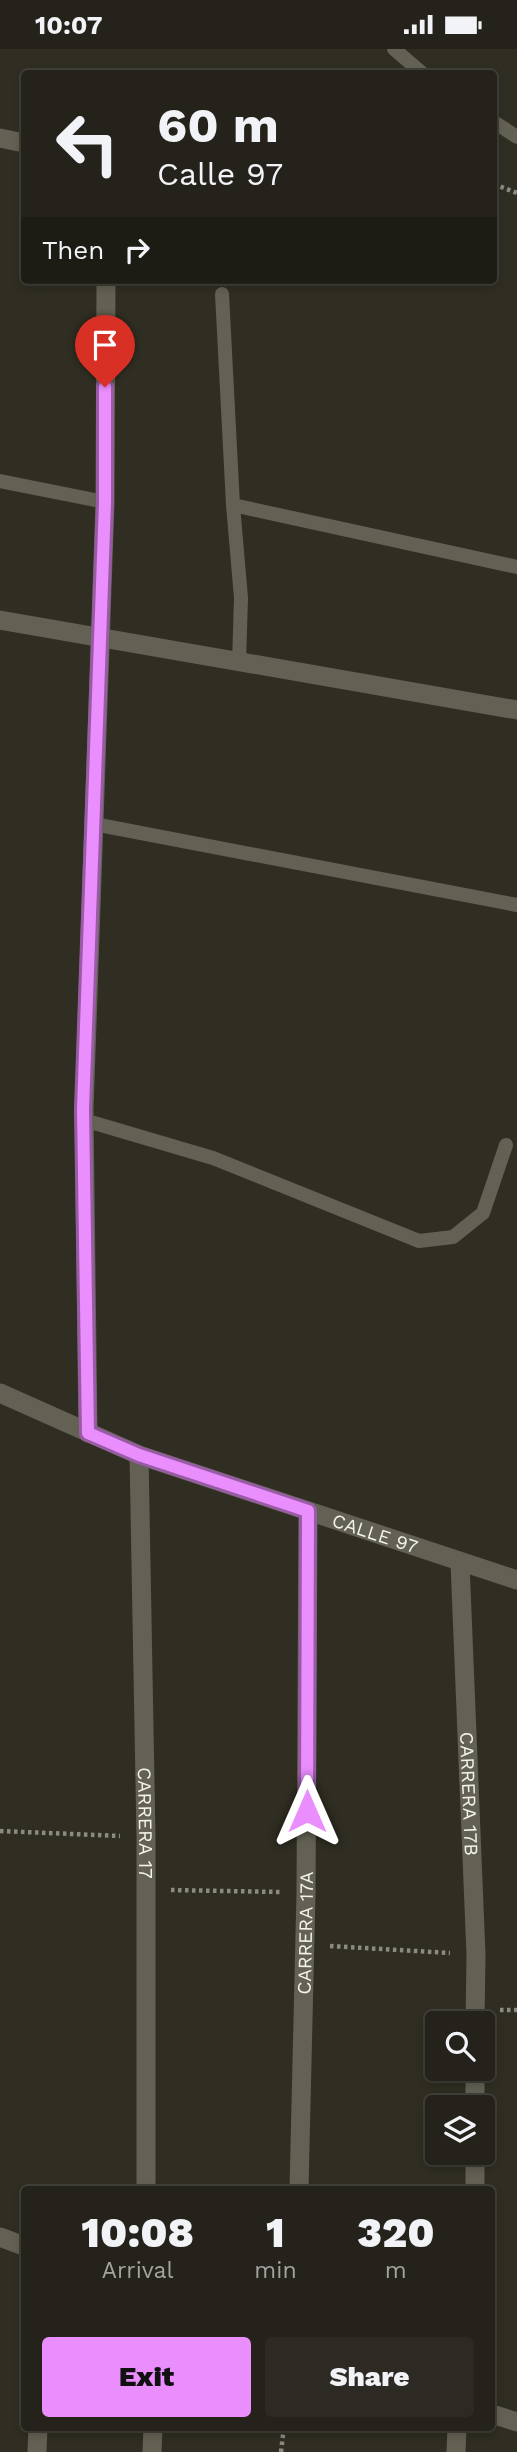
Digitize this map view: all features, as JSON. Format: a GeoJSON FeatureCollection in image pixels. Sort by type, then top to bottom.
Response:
{"type":"FeatureCollection","features":[{"type":"Feature","properties":{"kind":"street"},"geometry":{"type":"LineString","coordinates":[[0,138],[21,142]]}},
{"type":"Feature","properties":{"kind":"street"},"geometry":{"type":"LineString","coordinates":[[88,1433],[84,1120],[105,502],[106,284]]}},
{"type":"Feature","properties":{"kind":"street"},"geometry":{"type":"LineString","coordinates":[[0,620],[517,711]]}},
{"type":"Feature","properties":{"kind":"street","name":"CALLE 97"},"geometry":{"type":"LineString","coordinates":[[0,1393],[139,1455],[517,1580]]}},
{"type":"Feature","properties":{"kind":"street","name":"CARRERA 17"},"geometry":{"type":"LineString","coordinates":[[139,1455],[146,1837],[146,2186]]}},
{"type":"Feature","properties":{"kind":"street","name":"CARRERA 17A"},"geometry":{"type":"LineString","coordinates":[[299,2186],[306,1892],[308,1511]]}},
{"type":"Feature","properties":{"kind":"street","name":"CARRERA 17B"},"geometry":{"type":"LineString","coordinates":[[460,1563],[476,1955],[475,2011]]}},
{"type":"Feature","properties":{"kind":"street"},"geometry":{"type":"LineString","coordinates":[[475,2165],[475,2186]]}},
{"type":"Feature","properties":{"kind":"street"},"geometry":{"type":"LineString","coordinates":[[0,2237],[21,2245]]}},
{"type":"Feature","properties":{"kind":"street"},"geometry":{"type":"LineString","coordinates":[[495,2415],[517,2422]]}},
{"type":"Feature","properties":{"kind":"street"},"geometry":{"type":"LineString","coordinates":[[37,2452],[38,2431]]}},
{"type":"Feature","properties":{"kind":"street"},"geometry":{"type":"LineString","coordinates":[[152,2452],[153,2431]]}},
{"type":"Feature","properties":{"kind":"street"},"geometry":{"type":"LineString","coordinates":[[456,2452],[457,2431]]}},
{"type":"Feature","properties":{"kind":"lane"},"geometry":{"type":"LineString","coordinates":[[394,49],[418,70]]}},
{"type":"Feature","properties":{"kind":"lane"},"geometry":{"type":"LineString","coordinates":[[497,124],[517,137]]}},
{"type":"Feature","properties":{"kind":"lane"},"geometry":{"type":"LineString","coordinates":[[222,293],[233,505],[241,598],[239,663]]}},
{"type":"Feature","properties":{"kind":"lane"},"geometry":{"type":"LineString","coordinates":[[0,481],[105,502]]}},
{"type":"Feature","properties":{"kind":"lane"},"geometry":{"type":"LineString","coordinates":[[233,505],[517,567]]}},
{"type":"Feature","properties":{"kind":"lane"},"geometry":{"type":"LineString","coordinates":[[94,824],[517,905]]}},
{"type":"Feature","properties":{"kind":"lane"},"geometry":{"type":"LineString","coordinates":[[84,1120],[213,1158],[419,1241],[453,1237],[483,1213],[506,1145]]}},
{"type":"Feature","properties":{"kind":"path"},"geometry":{"type":"LineString","coordinates":[[497,185],[517,193]]}},
{"type":"Feature","properties":{"kind":"path"},"geometry":{"type":"LineString","coordinates":[[0,1831],[146,1837]]}},
{"type":"Feature","properties":{"kind":"path"},"geometry":{"type":"LineString","coordinates":[[145,1890],[306,1892]]}},
{"type":"Feature","properties":{"kind":"path"},"geometry":{"type":"LineString","coordinates":[[305,1944],[476,1955]]}},
{"type":"Feature","properties":{"kind":"path"},"geometry":{"type":"LineString","coordinates":[[281,2452],[284,2431]]}},
{"type":"Feature","properties":{"kind":"route"},"geometry":{"type":"LineString","coordinates":[[105,387],[105,502],[83,1109],[88,1433],[139,1455],[308,1511],[307,1811]]}}]}
